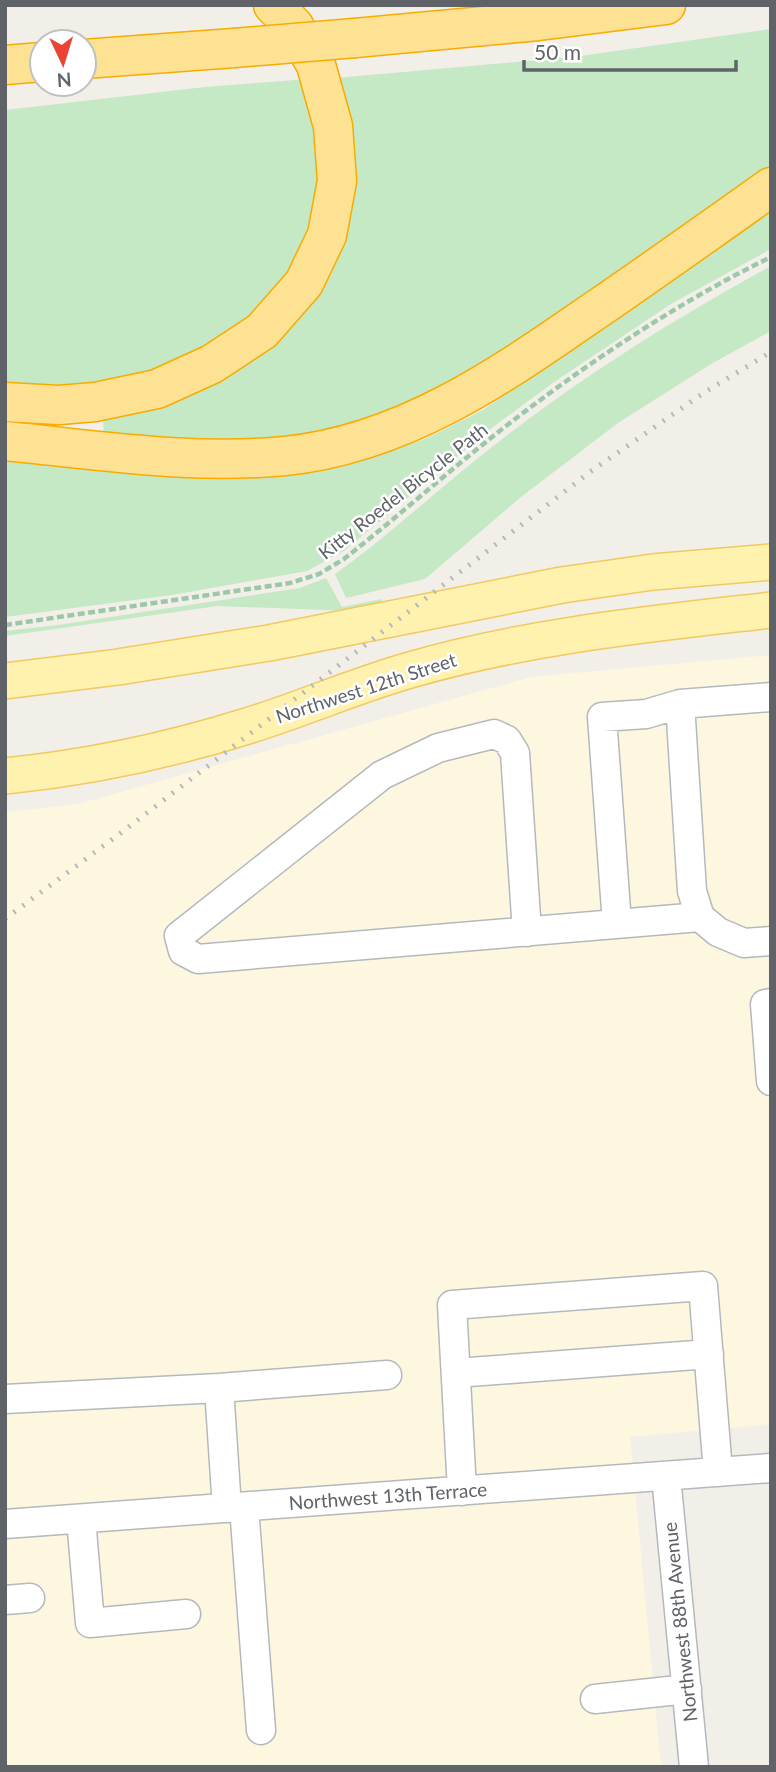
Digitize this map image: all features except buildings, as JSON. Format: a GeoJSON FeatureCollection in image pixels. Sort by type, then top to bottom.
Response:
{"type":"FeatureCollection","features":[{"type":"Feature","properties":{"kind":"highway"},"geometry":{"type":"LineString","coordinates":[[5,402],[59,405],[95,402],[157,389],[212,365],[262,331],[304,284],[327,235],[337,181],[333,126],[316,65],[294,26],[273,5]]}},
{"type":"Feature","properties":{"kind":"highway"},"geometry":{"type":"LineString","coordinates":[[98,58],[538,21],[666,5]]}},
{"type":"Feature","properties":{"kind":"highway"},"geometry":{"type":"LineString","coordinates":[[5,65],[28,63]]}},
{"type":"Feature","properties":{"kind":"highway"},"geometry":{"type":"LineString","coordinates":[[5,441],[191,459],[284,456],[320,451],[376,436],[452,404],[513,367],[771,187]]}},
{"type":"Feature","properties":{"kind":"main road"},"geometry":{"type":"LineString","coordinates":[[5,681],[269,643],[562,585],[653,572],[771,562]]}},
{"type":"Feature","properties":{"kind":"main road","name":"Northwest 12th Street"},"geometry":{"type":"LineString","coordinates":[[5,776],[97,763],[195,740],[243,727],[410,670],[509,646],[640,625],[771,610]]}},
{"type":"Feature","properties":{"kind":"street"},"geometry":{"type":"LineString","coordinates":[[617,924],[602,717],[646,714],[680,704],[771,697]]}},
{"type":"Feature","properties":{"kind":"street"},"geometry":{"type":"LineString","coordinates":[[680,704],[692,891],[700,918],[718,932],[744,943],[771,941]]}},
{"type":"Feature","properties":{"kind":"street"},"geometry":{"type":"LineString","coordinates":[[527,932],[515,753],[507,740],[494,734],[439,748],[382,775],[179,936],[183,951],[198,959],[700,918]]}},
{"type":"Feature","properties":{"kind":"street"},"geometry":{"type":"LineString","coordinates":[[771,1003],[765,1003],[771,1081]]}},
{"type":"Feature","properties":{"kind":"street"},"geometry":{"type":"LineString","coordinates":[[462,1491],[452,1305],[704,1286],[718,1472]]}},
{"type":"Feature","properties":{"kind":"street"},"geometry":{"type":"LineString","coordinates":[[456,1373],[709,1354]]}},
{"type":"Feature","properties":{"kind":"street"},"geometry":{"type":"LineString","coordinates":[[5,1399],[219,1388],[387,1375]]}},
{"type":"Feature","properties":{"kind":"street"},"geometry":{"type":"LineString","coordinates":[[219,1388],[261,1730]]}},
{"type":"Feature","properties":{"kind":"street","name":"Northwest 13th Terrace"},"geometry":{"type":"LineString","coordinates":[[5,1524],[771,1468]]}},
{"type":"Feature","properties":{"kind":"street","name":"Northwest 88th Avenue"},"geometry":{"type":"LineString","coordinates":[[666,1476],[694,1767]]}},
{"type":"Feature","properties":{"kind":"street"},"geometry":{"type":"LineString","coordinates":[[81,1519],[90,1623],[186,1614]]}},
{"type":"Feature","properties":{"kind":"street"},"geometry":{"type":"LineString","coordinates":[[595,1699],[687,1689]]}},
{"type":"Feature","properties":{"kind":"path","name":"Kitty Roedel Bicycle Path"},"geometry":{"type":"LineString","coordinates":[[5,625],[290,583],[319,574],[344,559],[538,401],[604,355],[678,309],[771,257]]}},
{"type":"Feature","properties":{"kind":"shaded area"},"geometry":{"type":"Polygon","coordinates":[[[771,655],[771,1424],[630,1437],[661,1767],[5,1767],[5,812],[78,804],[531,677],[771,655]]]}},
{"type":"Feature","properties":{"kind":"green space"},"geometry":{"type":"Polygon","coordinates":[[[771,29],[771,173],[437,398],[319,434],[258,443],[104,437],[103,417],[226,374],[350,210],[355,157],[350,114],[336,78],[573,57],[771,29]]]}},
{"type":"Feature","properties":{"kind":"green space"},"geometry":{"type":"Polygon","coordinates":[[[308,79],[320,121],[321,201],[283,286],[256,317],[169,367],[73,390],[5,386],[5,110],[205,87],[308,79]]]}},
{"type":"Feature","properties":{"kind":"green space"},"geometry":{"type":"Polygon","coordinates":[[[771,210],[771,249],[671,304],[554,382],[493,427],[344,551],[307,571],[172,595],[5,617],[5,455],[358,458],[425,439],[483,410],[771,210]]]}},
{"type":"Feature","properties":{"kind":"green space"},"geometry":{"type":"Polygon","coordinates":[[[771,266],[771,331],[711,364],[618,423],[521,497],[425,579],[346,598],[335,574],[480,456],[599,370],[666,327],[771,266]]]}},
{"type":"Feature","properties":{"kind":"green space"},"geometry":{"type":"Polygon","coordinates":[[[326,578],[342,607],[382,599],[383,604],[351,611],[218,606],[5,636],[5,631],[300,588],[326,578]]]}},
{"type":"Feature","properties":{"kind":"railway"},"geometry":{"type":"LineString","coordinates":[[5,919],[590,472],[705,392],[771,352]]}}]}
